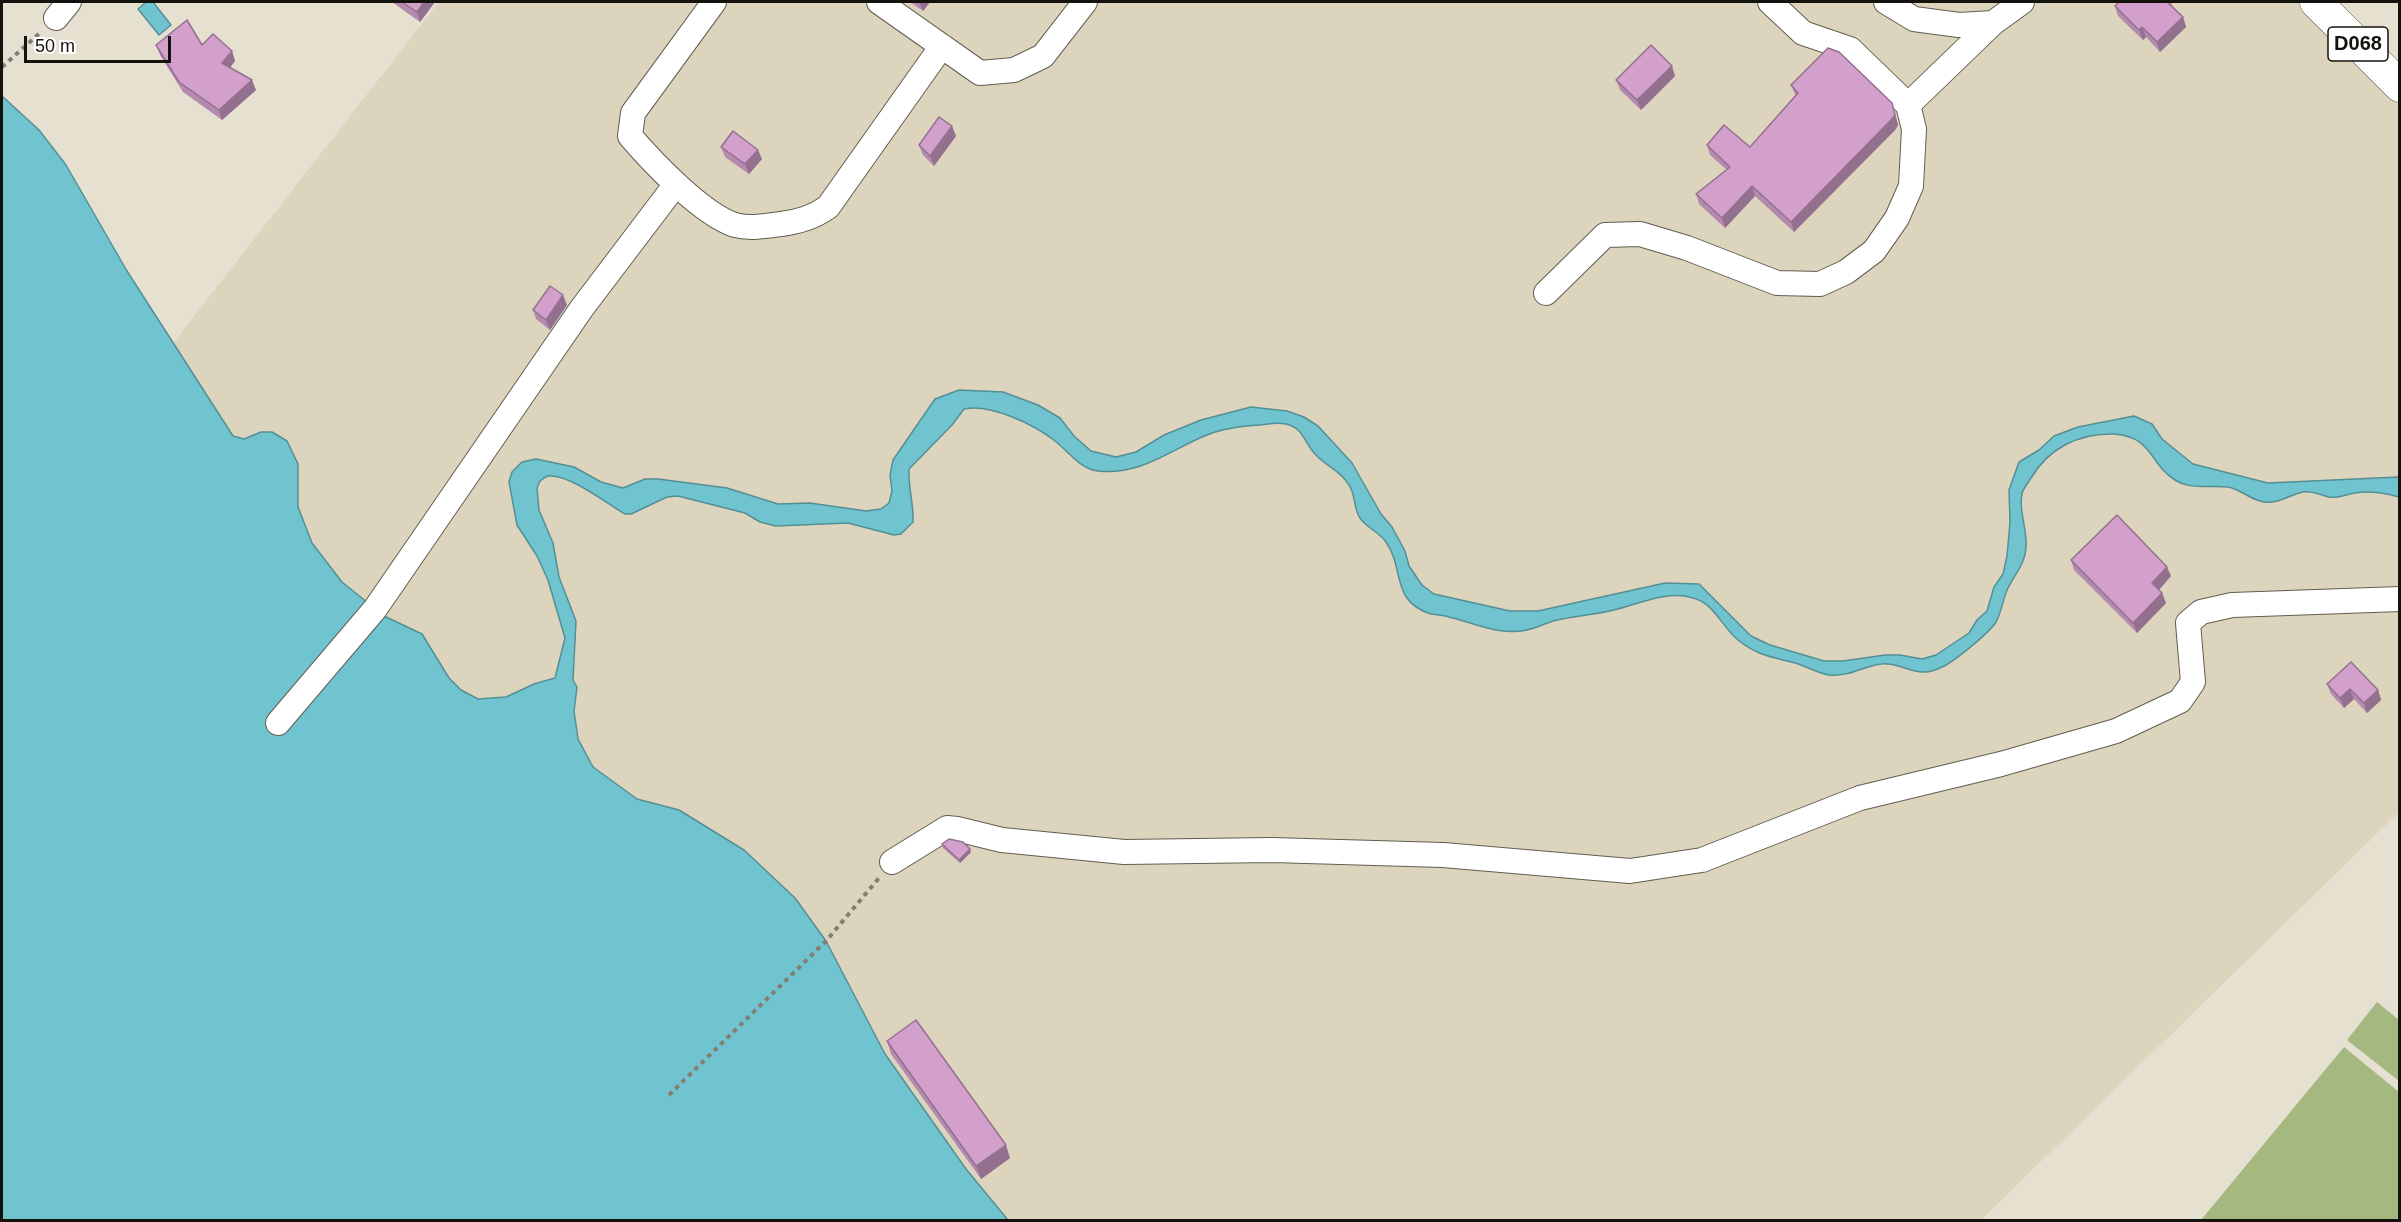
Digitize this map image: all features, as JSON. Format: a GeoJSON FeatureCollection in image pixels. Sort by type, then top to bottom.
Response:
{"type":"FeatureCollection","features":[{"type":"Feature","properties":{"kind":"main road","name":"D068"},"geometry":{"type":"LineString","coordinates":[[2316,2],[2400,86]]}},
{"type":"Feature","properties":{"kind":"lane"},"geometry":{"type":"LineString","coordinates":[[714,2],[633,113],[630,136],[676,184],[720,218],[751,228],[784,224],[815,216],[828,207],[942,46]]}},
{"type":"Feature","properties":{"kind":"lane"},"geometry":{"type":"LineString","coordinates":[[879,2],[980,73],[1014,70],[1043,56],[1085,2]]}},
{"type":"Feature","properties":{"kind":"lane"},"geometry":{"type":"LineString","coordinates":[[1546,293],[1605,235],[1640,234],[1687,248],[1777,283],[1820,284],[1846,272],[1874,251],[1897,218],[1911,186],[1914,129],[1908,105],[1850,49],[1803,33],[1770,2]]}},
{"type":"Feature","properties":{"kind":"lane"},"geometry":{"type":"LineString","coordinates":[[1886,2],[1914,19],[1959,25],[1993,23]]}},
{"type":"Feature","properties":{"kind":"lane"},"geometry":{"type":"LineString","coordinates":[[1908,105],[1993,23],[2022,2]]}},
{"type":"Feature","properties":{"kind":"lane"},"geometry":{"type":"LineString","coordinates":[[278,723],[375,609],[582,308],[676,184]]}},
{"type":"Feature","properties":{"kind":"lane"},"geometry":{"type":"LineString","coordinates":[[892,862],[947,828],[1002,840],[1124,852],[1272,850],[1443,855],[1630,871],[1702,860],[1860,798],[2001,764],[2116,731],[2180,701],[2193,682],[2188,623],[2201,612],[2232,605],[2400,599]]}},
{"type":"Feature","properties":{"kind":"path"},"geometry":{"type":"LineString","coordinates":[[2,67],[62,10]]}},
{"type":"Feature","properties":{"kind":"path"},"geometry":{"type":"LineString","coordinates":[[669,1095],[826,941],[892,862]]}},
{"type":"Feature","properties":{"kind":"shaded area"},"geometry":{"type":"Polygon","coordinates":[[[439,2],[2306,2],[2399,96],[2399,812],[1981,1220],[1008,1220],[966,1169],[885,1054],[826,941],[795,898],[744,850],[679,810],[637,799],[593,767],[578,739],[574,711],[577,687],[574,678],[555,677],[506,697],[478,699],[461,690],[449,678],[422,634],[384,616],[342,582],[312,543],[298,507],[298,464],[261,432],[244,439],[233,436],[190,372],[174,342],[439,2]]]}},
{"type":"Feature","properties":{"kind":"green space"},"geometry":{"type":"Polygon","coordinates":[[[2377,1002],[2399,1020],[2399,1081],[2347,1040],[2377,1002]]]}},
{"type":"Feature","properties":{"kind":"green space"},"geometry":{"type":"Polygon","coordinates":[[[2344,1047],[2399,1092],[2399,1220],[2201,1220],[2344,1047]]]}},
{"type":"Feature","properties":{"kind":"water"},"geometry":{"type":"Polygon","coordinates":[[[146,2],[153,2],[171,25],[159,35],[138,9],[146,2]]]}},
{"type":"Feature","properties":{"kind":"water"},"geometry":{"type":"Polygon","coordinates":[[[2,96],[39,130],[66,165],[127,271],[233,436],[244,439],[261,432],[272,432],[287,441],[298,464],[298,507],[312,543],[342,582],[384,616],[422,634],[449,678],[461,690],[478,699],[506,697],[534,684],[555,678],[565,638],[548,580],[537,556],[517,525],[509,482],[512,472],[522,462],[536,459],[574,467],[601,482],[623,488],[645,479],[658,479],[727,488],[778,504],[810,503],[866,511],[881,509],[889,503],[892,491],[890,475],[893,460],[935,399],[959,390],[1003,392],[1038,405],[1060,418],[1074,436],[1091,451],[1116,457],[1136,452],[1164,435],[1201,420],[1251,407],[1287,411],[1304,417],[1318,426],[1352,463],[1381,514],[1392,527],[1405,551],[1409,566],[1422,585],[1434,594],[1510,611],[1538,611],[1665,583],[1699,584],[1751,636],[1770,645],[1824,661],[1843,661],[1885,655],[1922,659],[1936,655],[1969,633],[1977,620],[1987,611],[1994,587],[2003,574],[2010,522],[2009,490],[2019,462],[2039,450],[2054,436],[2078,427],[2134,416],[2152,424],[2162,439],[2193,464],[2268,483],[2399,477],[2399,497],[2367,492],[2332,497],[2307,492],[2266,502],[2256,500],[2228,487],[2194,486],[2181,483],[2167,474],[2143,445],[2126,436],[2100,434],[2088,436],[2055,451],[2038,468],[2023,490],[2021,507],[2026,541],[2025,554],[2006,592],[1996,622],[1986,633],[1955,659],[1933,671],[1924,672],[1881,664],[1850,673],[1829,675],[1752,650],[1732,635],[1707,605],[1683,596],[1653,599],[1517,631],[1487,628],[1447,616],[1431,614],[1418,608],[1409,601],[1404,593],[1392,552],[1386,542],[1360,518],[1346,480],[1316,455],[1297,429],[1283,423],[1220,431],[1142,465],[1114,471],[1098,471],[1080,464],[1055,441],[1024,422],[986,409],[964,409],[952,425],[909,469],[913,522],[901,534],[894,535],[848,523],[776,526],[760,522],[745,513],[678,496],[667,497],[631,514],[625,514],[570,481],[547,476],[540,481],[537,488],[539,510],[553,543],[559,577],[576,621],[573,680],[577,687],[574,711],[578,739],[593,767],[637,799],[679,810],[744,850],[795,898],[826,941],[885,1054],[966,1169],[1008,1220],[2,1220],[2,96]]]}},
{"type":"Feature","properties":{"kind":"building"},"geometry":{"type":"Polygon","coordinates":[[[402,2],[424,2],[417,12],[402,2]]]}},
{"type":"Feature","properties":{"kind":"building"},"geometry":{"type":"Polygon","coordinates":[[[2119,2],[2167,2],[2183,17],[2157,42],[2142,27],[2139,30],[2115,6],[2119,2]]]}},
{"type":"Feature","properties":{"kind":"building"},"geometry":{"type":"Polygon","coordinates":[[[187,20],[202,45],[213,34],[232,51],[222,63],[252,80],[219,110],[179,82],[156,45],[187,20]]]}},
{"type":"Feature","properties":{"kind":"building"},"geometry":{"type":"Polygon","coordinates":[[[1651,45],[1672,66],[1637,100],[1616,80],[1651,45]]]}},
{"type":"Feature","properties":{"kind":"building"},"geometry":{"type":"Polygon","coordinates":[[[1828,48],[1839,52],[1892,103],[1895,115],[1791,222],[1752,186],[1722,218],[1696,194],[1730,167],[1707,145],[1724,125],[1750,147],[1798,93],[1791,85],[1828,48]]]}},
{"type":"Feature","properties":{"kind":"building"},"geometry":{"type":"Polygon","coordinates":[[[939,117],[952,126],[930,156],[919,145],[939,117]]]}},
{"type":"Feature","properties":{"kind":"building"},"geometry":{"type":"Polygon","coordinates":[[[733,131],[758,150],[745,164],[721,147],[733,131]]]}},
{"type":"Feature","properties":{"kind":"building"},"geometry":{"type":"Polygon","coordinates":[[[550,286],[563,295],[546,320],[533,310],[550,286]]]}},
{"type":"Feature","properties":{"kind":"building"},"geometry":{"type":"Polygon","coordinates":[[[2117,515],[2167,567],[2152,583],[2162,593],[2133,623],[2071,560],[2117,515]]]}},
{"type":"Feature","properties":{"kind":"building"},"geometry":{"type":"Polygon","coordinates":[[[2351,662],[2378,690],[2364,703],[2350,689],[2340,698],[2327,684],[2351,662]]]}},
{"type":"Feature","properties":{"kind":"building"},"geometry":{"type":"Polygon","coordinates":[[[949,839],[963,842],[970,849],[959,860],[942,844],[949,839]]]}},
{"type":"Feature","properties":{"kind":"building"},"geometry":{"type":"Polygon","coordinates":[[[916,1020],[1006,1145],[976,1166],[887,1041],[916,1020]]]}}]}
